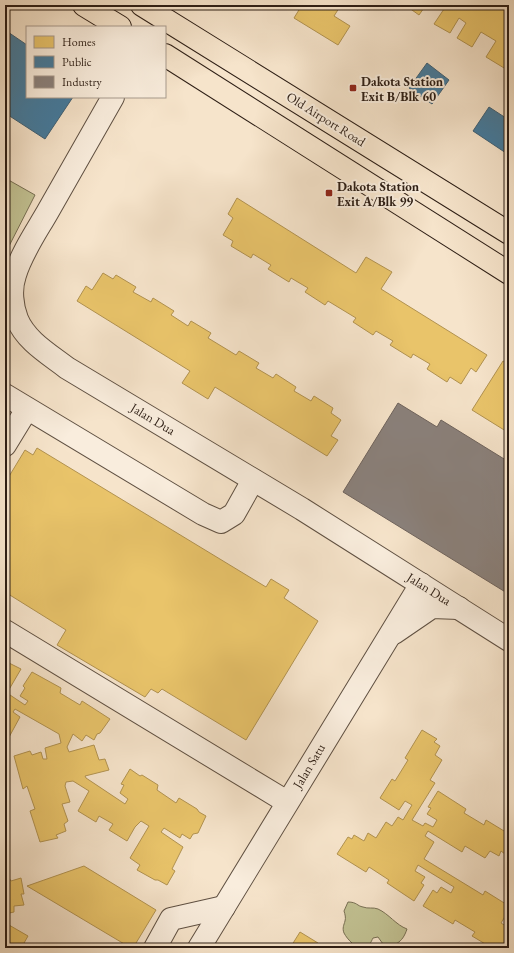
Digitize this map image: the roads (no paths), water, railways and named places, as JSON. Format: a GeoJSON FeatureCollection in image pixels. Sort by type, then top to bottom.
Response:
{"type":"FeatureCollection","features":[{"type":"Feature","properties":{"kind":"main road"},"geometry":{"type":"LineString","coordinates":[[84,5],[118,26]]}},
{"type":"Feature","properties":{"kind":"main road","name":"Old Airport Road"},"geometry":{"type":"LineString","coordinates":[[142,5],[158,22]]}},
{"type":"Feature","properties":{"kind":"main road","name":"Old Airport Road"},"geometry":{"type":"LineString","coordinates":[[166,27],[509,233]]}},
{"type":"Feature","properties":{"kind":"main road"},"geometry":{"type":"LineString","coordinates":[[166,56],[509,273]]}},
{"type":"Feature","properties":{"kind":"street","name":"Jalan Dua"},"geometry":{"type":"LineString","coordinates":[[112,98],[74,165],[14,276],[12,299],[18,321],[23,330],[33,341],[67,368],[253,480],[509,640]]}},
{"type":"Feature","properties":{"kind":"street"},"geometry":{"type":"LineString","coordinates":[[5,395],[204,514],[221,522],[234,514],[253,480]]}},
{"type":"Feature","properties":{"kind":"street"},"geometry":{"type":"LineString","coordinates":[[5,445],[27,409]]}},
{"type":"Feature","properties":{"kind":"street","name":"Jalan Satu"},"geometry":{"type":"LineString","coordinates":[[199,948],[421,584]]}},
{"type":"Feature","properties":{"kind":"street"},"geometry":{"type":"LineString","coordinates":[[387,638],[432,607],[459,608]]}},
{"type":"Feature","properties":{"kind":"street"},"geometry":{"type":"LineString","coordinates":[[5,631],[287,802]]}},
{"type":"Feature","properties":{"kind":"street"},"geometry":{"type":"LineString","coordinates":[[155,948],[171,919],[224,907]]}},
{"type":"Feature","properties":{"kind":"place","name":"Dakota Station Exit B/Blk 60"},"geometry":{"type":"Point","coordinates":[353,88]}},
{"type":"Feature","properties":{"kind":"place","name":"Dakota Station Exit A/Blk 99"},"geometry":{"type":"Point","coordinates":[329,193]}}]}
